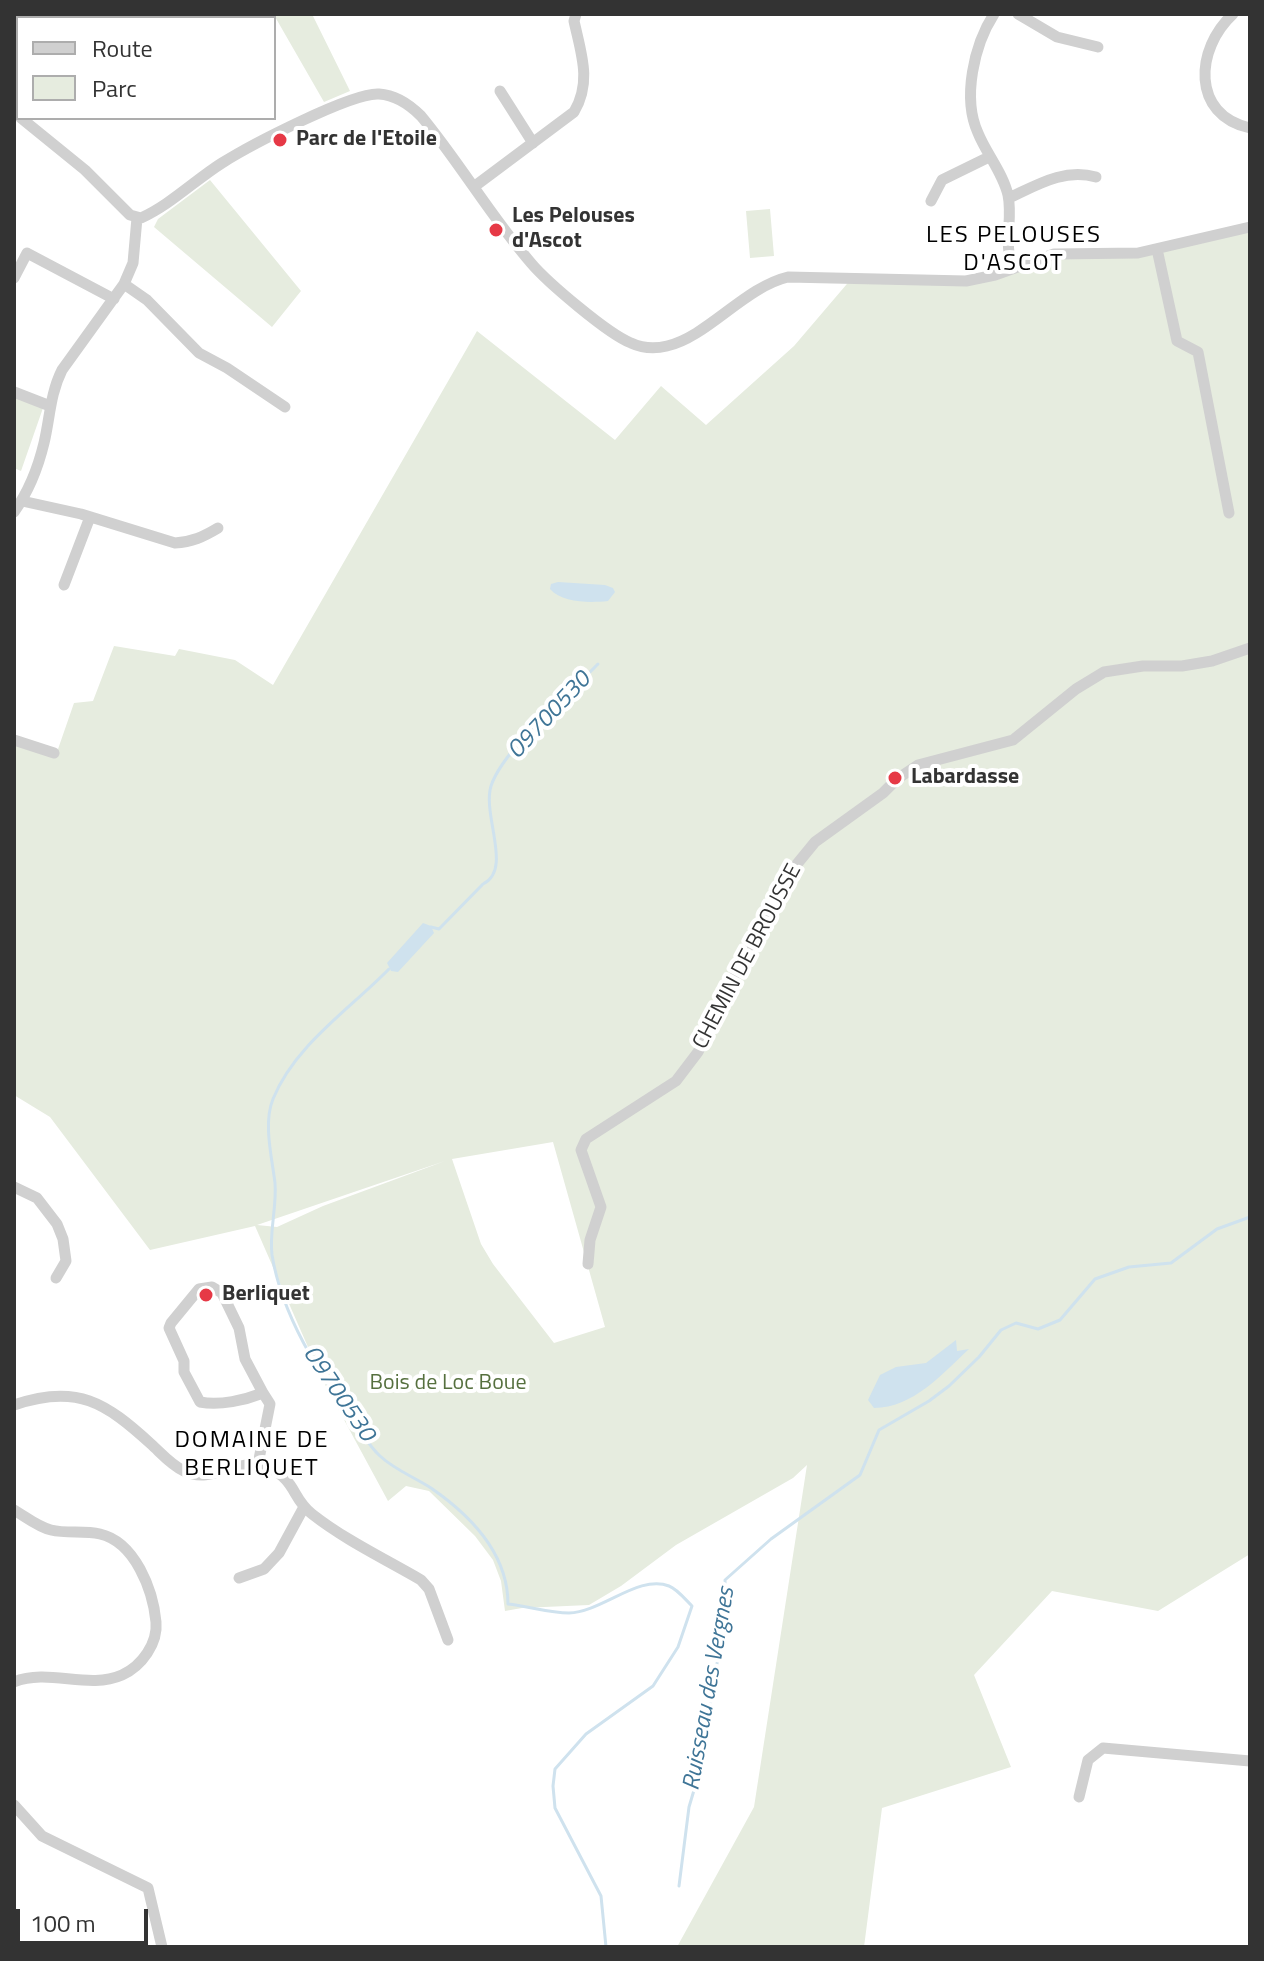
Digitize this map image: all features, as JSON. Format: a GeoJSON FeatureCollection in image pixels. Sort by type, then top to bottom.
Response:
{"type":"FeatureCollection","features":[{"type":"Feature","properties":{"kind":"street"},"geometry":{"type":"LineString","coordinates":[[475,186],[574,112],[584,89],[585,74],[574,21],[576,14]]}},
{"type":"Feature","properties":{"kind":"street"},"geometry":{"type":"LineString","coordinates":[[994,14],[978,50],[971,103],[974,123],[1009,198],[1008,257],[1013,268]]}},
{"type":"Feature","properties":{"kind":"street"},"geometry":{"type":"LineString","coordinates":[[1018,14],[1057,37],[1098,47]]}},
{"type":"Feature","properties":{"kind":"street"},"geometry":{"type":"LineString","coordinates":[[1233,14],[1211,42],[1204,69],[1205,81],[1217,110],[1239,126],[1250,128]]}},
{"type":"Feature","properties":{"kind":"street"},"geometry":{"type":"LineString","coordinates":[[500,91],[533,143]]}},
{"type":"Feature","properties":{"kind":"street"},"geometry":{"type":"LineString","coordinates":[[24,120],[137,218],[150,214],[221,163],[357,96],[379,94],[403,100],[439,137],[541,275],[615,334],[642,347],[666,346],[683,340],[767,285],[788,277],[955,281],[984,278],[1061,253],[1118,255],[1250,227]]}},
{"type":"Feature","properties":{"kind":"street"},"geometry":{"type":"LineString","coordinates":[[931,201],[942,180],[989,157]]}},
{"type":"Feature","properties":{"kind":"street"},"geometry":{"type":"LineString","coordinates":[[1009,198],[1064,175],[1096,177]]}},
{"type":"Feature","properties":{"kind":"street"},"geometry":{"type":"LineString","coordinates":[[14,512],[35,474],[45,441],[54,385],[124,284],[133,263],[137,218]]}},
{"type":"Feature","properties":{"kind":"street"},"geometry":{"type":"LineString","coordinates":[[1157,249],[1175,337],[1182,345],[1198,352],[1231,506]]}},
{"type":"Feature","properties":{"kind":"street"},"geometry":{"type":"LineString","coordinates":[[14,278],[27,253],[114,299]]}},
{"type":"Feature","properties":{"kind":"street"},"geometry":{"type":"LineString","coordinates":[[124,284],[147,300],[199,353],[285,407]]}},
{"type":"Feature","properties":{"kind":"street"},"geometry":{"type":"LineString","coordinates":[[14,392],[50,406]]}},
{"type":"Feature","properties":{"kind":"street"},"geometry":{"type":"LineString","coordinates":[[22,501],[90,517],[175,543],[190,542],[218,528]]}},
{"type":"Feature","properties":{"kind":"street"},"geometry":{"type":"LineString","coordinates":[[64,585],[90,517]]}},
{"type":"Feature","properties":{"kind":"street","name":"CHEMIN DE BROUSSE"},"geometry":{"type":"LineString","coordinates":[[588,1264],[590,1240],[601,1207],[581,1150],[586,1139],[676,1081],[698,1052],[725,993],[788,875],[815,842],[918,765],[1013,740],[1076,689],[1104,672],[1143,666],[1182,666],[1212,661],[1250,648]]}},
{"type":"Feature","properties":{"kind":"street"},"geometry":{"type":"LineString","coordinates":[[14,740],[54,753]]}},
{"type":"Feature","properties":{"kind":"street"},"geometry":{"type":"LineString","coordinates":[[14,1187],[37,1198],[57,1224],[66,1261],[56,1278]]}},
{"type":"Feature","properties":{"kind":"street"},"geometry":{"type":"LineString","coordinates":[[258,1464],[270,1404],[245,1359],[242,1334],[222,1293],[212,1287],[199,1289],[169,1328],[196,1397],[200,1402],[211,1403],[250,1398],[263,1393]]}},
{"type":"Feature","properties":{"kind":"street"},"geometry":{"type":"LineString","coordinates":[[14,1405],[52,1397],[92,1401],[117,1413],[180,1470],[197,1475],[215,1475],[242,1465],[258,1464],[277,1472],[290,1482],[304,1507],[324,1523],[421,1580],[429,1589],[448,1640]]}},
{"type":"Feature","properties":{"kind":"street"},"geometry":{"type":"LineString","coordinates":[[239,1578],[264,1569],[279,1553],[304,1507]]}},
{"type":"Feature","properties":{"kind":"street"},"geometry":{"type":"LineString","coordinates":[[14,1510],[49,1530],[101,1534],[122,1546],[138,1565],[155,1605],[157,1630],[146,1658],[122,1675],[99,1680],[39,1676],[14,1682]]}},
{"type":"Feature","properties":{"kind":"street"},"geometry":{"type":"LineString","coordinates":[[1079,1797],[1088,1760],[1103,1748],[1250,1761]]}},
{"type":"Feature","properties":{"kind":"street"},"geometry":{"type":"LineString","coordinates":[[14,1805],[42,1836],[148,1888],[162,1947]]}},
{"type":"Feature","properties":{"kind":"green space"},"geometry":{"type":"Polygon","coordinates":[[[312,14],[350,91],[324,102],[274,15],[312,14]]]}},
{"type":"Feature","properties":{"kind":"green space"},"geometry":{"type":"Polygon","coordinates":[[[210,180],[301,291],[272,327],[154,227],[158,219],[210,180]]]}},
{"type":"Feature","properties":{"kind":"green space"},"geometry":{"type":"Polygon","coordinates":[[[770,209],[774,256],[750,258],[746,211],[770,209]]]}},
{"type":"Feature","properties":{"kind":"green space","name":"Bois de Loc Boue"},"geometry":{"type":"Polygon","coordinates":[[[1250,227],[1250,1554],[1158,1611],[1052,1591],[974,1675],[1011,1767],[882,1808],[864,1947],[677,1947],[754,1807],[807,1465],[793,1478],[676,1545],[621,1586],[589,1605],[505,1611],[501,1581],[493,1560],[475,1536],[429,1491],[406,1486],[388,1501],[322,1379],[255,1226],[150,1250],[50,1117],[14,1095],[14,739],[57,752],[74,703],[93,701],[114,646],[175,656],[179,649],[235,660],[273,685],[477,331],[615,440],[661,386],[706,425],[794,346],[852,278],[966,281],[1041,257],[1114,255],[1250,227]],[[553,1142],[452,1159],[481,1244],[554,1343],[605,1327],[553,1142]],[[445,1161],[257,1225],[277,1227],[323,1206],[445,1161]]]}},
{"type":"Feature","properties":{"kind":"green space"},"geometry":{"type":"Polygon","coordinates":[[[14,395],[43,408],[21,471],[14,468],[14,395]]]}},
{"type":"Feature","properties":{"kind":"water"},"geometry":{"type":"Polygon","coordinates":[[[551,584],[605,585],[615,592],[608,601],[577,601],[555,594],[550,589],[551,584]]]}},
{"type":"Feature","properties":{"kind":"water"},"geometry":{"type":"Polygon","coordinates":[[[423,923],[431,926],[434,933],[398,972],[391,971],[387,963],[423,923]]]}},
{"type":"Feature","properties":{"kind":"water"},"geometry":{"type":"Polygon","coordinates":[[[956,1340],[957,1351],[969,1349],[937,1379],[902,1402],[874,1408],[868,1400],[880,1375],[896,1367],[926,1363],[956,1340]]]}},
{"type":"Feature","properties":{"kind":"waterway","name":"O9700530"},"geometry":{"type":"LineString","coordinates":[[431,927],[439,929],[492,877],[496,854],[489,798],[498,771],[523,739],[598,664]]}},
{"type":"Feature","properties":{"kind":"waterway","name":"O9700530"},"geometry":{"type":"LineString","coordinates":[[389,969],[309,1045],[273,1099],[268,1130],[275,1183],[271,1246],[277,1278],[304,1343],[366,1440],[386,1461],[431,1488],[473,1523],[494,1552],[506,1586],[508,1604],[569,1613],[594,1607],[645,1585],[657,1584],[672,1587],[692,1606],[678,1647],[653,1686],[586,1734],[555,1769],[555,1808],[601,1896],[606,1947]]}},
{"type":"Feature","properties":{"kind":"waterway","name":"Ruisseau des Vergnes"},"geometry":{"type":"LineString","coordinates":[[679,1886],[689,1807],[700,1770],[726,1623],[725,1580],[771,1539],[860,1475],[879,1430],[949,1386],[1001,1330],[1016,1323],[1038,1329],[1060,1320],[1095,1279],[1129,1267],[1171,1263],[1217,1229],[1250,1217]]}},
{"type":"Feature","properties":{"kind":"place","name":"Parc de l'Etoile"},"geometry":{"type":"Point","coordinates":[280,140]}},
{"type":"Feature","properties":{"kind":"place","name":"Les Pelouses d'Ascot"},"geometry":{"type":"Point","coordinates":[496,230]}},
{"type":"Feature","properties":{"kind":"place","name":"Labardasse"},"geometry":{"type":"Point","coordinates":[895,778]}},
{"type":"Feature","properties":{"kind":"place","name":"Berliquet"},"geometry":{"type":"Point","coordinates":[206,1295]}},
{"type":"Feature","properties":{"kind":"district","name":"LES PELOUSES D'ASCOT"},"geometry":{"type":"Point","coordinates":[1014,250]}},
{"type":"Feature","properties":{"kind":"district","name":"DOMAINE DE BERLIQUET"},"geometry":{"type":"Point","coordinates":[252,1455]}}]}
